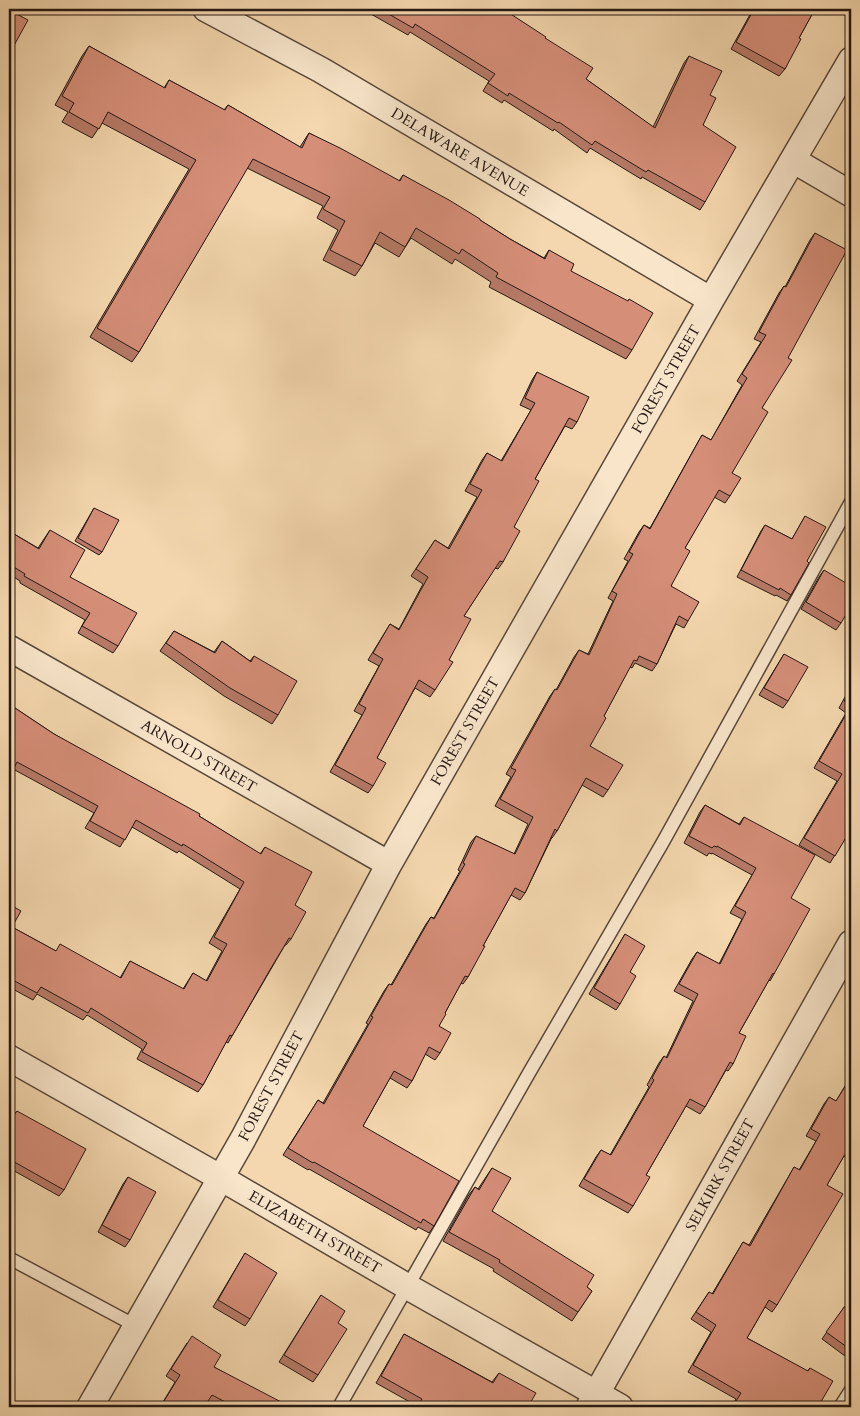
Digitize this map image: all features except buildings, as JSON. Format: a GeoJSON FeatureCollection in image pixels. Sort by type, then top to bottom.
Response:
{"type":"FeatureCollection","features":[{"type":"Feature","properties":{"kind":"street","name":"DELAWARE AVENUE"},"geometry":{"type":"LineString","coordinates":[[206,9],[321,70],[711,300]]}},
{"type":"Feature","properties":{"kind":"street","name":"FOREST STREET"},"geometry":{"type":"LineString","coordinates":[[90,1407],[222,1178],[389,864],[711,300],[851,60]]}},
{"type":"Feature","properties":{"kind":"street"},"geometry":{"type":"LineString","coordinates":[[793,160],[851,194]]}},
{"type":"Feature","properties":{"kind":"street","name":"ARNOLD STREET"},"geometry":{"type":"LineString","coordinates":[[9,648],[389,864]]}},
{"type":"Feature","properties":{"kind":"street","name":"SELKIRK STREET"},"geometry":{"type":"LineString","coordinates":[[593,1401],[851,943]]}},
{"type":"Feature","properties":{"kind":"street","name":"ELIZABETH STREET"},"geometry":{"type":"LineString","coordinates":[[9,1058],[222,1178],[408,1287],[593,1401],[620,1407]]}},
{"type":"Feature","properties":{"kind":"lane"},"geometry":{"type":"LineString","coordinates":[[339,1407],[663,842],[851,502]]}},
{"type":"Feature","properties":{"kind":"lane"},"geometry":{"type":"LineString","coordinates":[[9,1258],[136,1326]]}},
{"type":"Feature","properties":{"kind":"lane"},"geometry":{"type":"LineString","coordinates":[[840,1407],[851,1390]]}}]}
